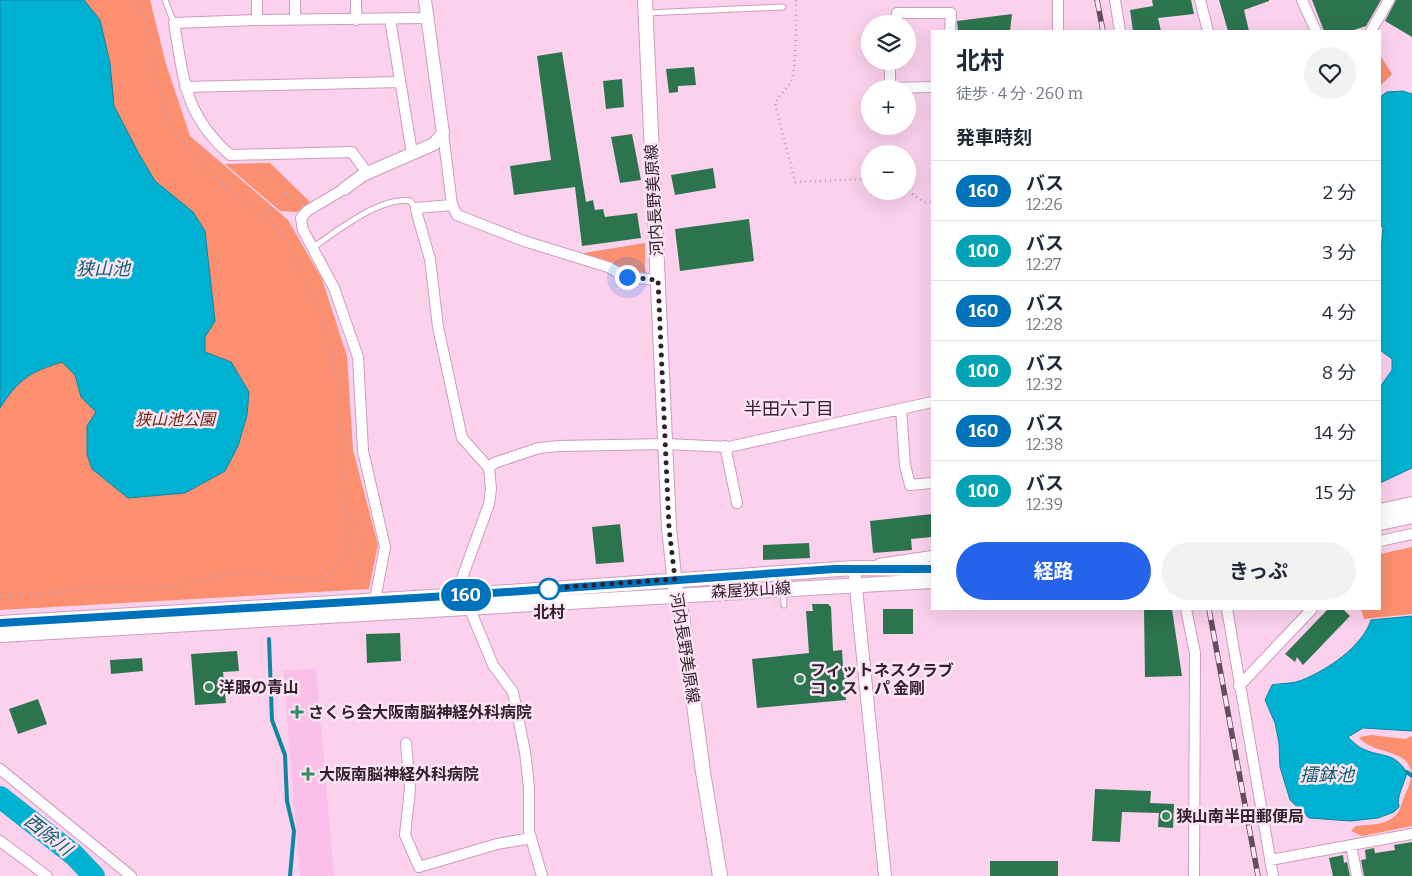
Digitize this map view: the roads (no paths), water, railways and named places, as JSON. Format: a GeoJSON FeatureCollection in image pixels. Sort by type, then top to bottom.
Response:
{"type":"FeatureCollection","features":[{"type":"Feature","properties":{"kind":"main road","name":"河内長野美原線"},"geometry":{"type":"LineString","coordinates":[[645,6],[669,528],[676,594],[682,615],[703,772],[720,876]]}},
{"type":"Feature","properties":{"kind":"main road"},"geometry":{"type":"LineString","coordinates":[[1381,512],[1412,504]]}},
{"type":"Feature","properties":{"kind":"main road"},"geometry":{"type":"LineString","coordinates":[[1381,523],[1412,516]]}},
{"type":"Feature","properties":{"kind":"main road","name":"森屋狭山線"},"geometry":{"type":"LineString","coordinates":[[0,623],[375,600],[466,602],[675,579],[854,568],[931,569]]}},
{"type":"Feature","properties":{"kind":"main road","name":"森屋狭山線"},"geometry":{"type":"LineString","coordinates":[[0,635],[466,602],[931,581]]}},
{"type":"Feature","properties":{"kind":"street"},"geometry":{"type":"LineString","coordinates":[[257,0],[257,20]]}},
{"type":"Feature","properties":{"kind":"street"},"geometry":{"type":"LineString","coordinates":[[295,0],[295,20]]}},
{"type":"Feature","properties":{"kind":"street"},"geometry":{"type":"LineString","coordinates":[[356,0],[356,20]]}},
{"type":"Feature","properties":{"kind":"street"},"geometry":{"type":"LineString","coordinates":[[425,0],[452,205],[457,215],[524,241],[608,267],[627,277],[658,280]]}},
{"type":"Feature","properties":{"kind":"street"},"geometry":{"type":"LineString","coordinates":[[1058,0],[1058,30]]}},
{"type":"Feature","properties":{"kind":"street"},"geometry":{"type":"LineString","coordinates":[[1114,0],[1120,30]]}},
{"type":"Feature","properties":{"kind":"street"},"geometry":{"type":"LineString","coordinates":[[1200,0],[1208,30]]}},
{"type":"Feature","properties":{"kind":"street"},"geometry":{"type":"LineString","coordinates":[[1302,0],[1316,30]]}},
{"type":"Feature","properties":{"kind":"street"},"geometry":{"type":"LineString","coordinates":[[1372,30],[1389,0]]}},
{"type":"Feature","properties":{"kind":"street"},"geometry":{"type":"LineString","coordinates":[[897,15],[898,13],[951,13],[950,30]]}},
{"type":"Feature","properties":{"kind":"street"},"geometry":{"type":"LineString","coordinates":[[367,173],[352,152],[230,155],[215,141],[195,114],[185,87],[174,23],[426,18]]}},
{"type":"Feature","properties":{"kind":"street"},"geometry":{"type":"LineString","coordinates":[[390,19],[412,153]]}},
{"type":"Feature","properties":{"kind":"street"},"geometry":{"type":"LineString","coordinates":[[890,70],[890,88],[931,87]]}},
{"type":"Feature","properties":{"kind":"street"},"geometry":{"type":"LineString","coordinates":[[185,87],[400,82]]}},
{"type":"Feature","properties":{"kind":"street"},"geometry":{"type":"LineString","coordinates":[[375,600],[385,547],[363,452],[358,357],[334,288],[304,230],[301,218],[312,208],[367,173],[434,144],[443,134]]}},
{"type":"Feature","properties":{"kind":"street"},"geometry":{"type":"LineString","coordinates":[[452,205],[416,208],[430,259],[438,327],[462,438],[490,468],[492,489],[489,504],[462,578],[466,602],[493,664],[513,692],[525,752],[531,838],[542,876]]}},
{"type":"Feature","properties":{"kind":"street"},"geometry":{"type":"LineString","coordinates":[[490,468],[494,463],[539,448],[666,444],[724,446],[931,402]]}},
{"type":"Feature","properties":{"kind":"street"},"geometry":{"type":"LineString","coordinates":[[902,408],[905,465],[910,485],[931,483]]}},
{"type":"Feature","properties":{"kind":"street"},"geometry":{"type":"LineString","coordinates":[[724,446],[731,469],[737,503]]}},
{"type":"Feature","properties":{"kind":"street"},"geometry":{"type":"LineString","coordinates":[[1381,541],[1412,534]]}},
{"type":"Feature","properties":{"kind":"street"},"geometry":{"type":"LineString","coordinates":[[885,876],[854,568],[931,556]]}},
{"type":"Feature","properties":{"kind":"street"},"geometry":{"type":"LineString","coordinates":[[916,582],[931,590]]}},
{"type":"Feature","properties":{"kind":"street"},"geometry":{"type":"LineString","coordinates":[[1186,610],[1195,653],[1194,797],[1196,841],[1194,876]]}},
{"type":"Feature","properties":{"kind":"street"},"geometry":{"type":"LineString","coordinates":[[1227,610],[1273,876]]}},
{"type":"Feature","properties":{"kind":"street"},"geometry":{"type":"LineString","coordinates":[[1239,686],[1311,610]]}},
{"type":"Feature","properties":{"kind":"street"},"geometry":{"type":"LineString","coordinates":[[406,743],[410,789],[405,835],[419,867],[496,844],[531,838]]}},
{"type":"Feature","properties":{"kind":"street"},"geometry":{"type":"LineString","coordinates":[[0,769],[131,876]]}},
{"type":"Feature","properties":{"kind":"street"},"geometry":{"type":"LineString","coordinates":[[1270,860],[1412,834]]}},
{"type":"Feature","properties":{"kind":"street"},"geometry":{"type":"LineString","coordinates":[[0,842],[47,876]]}},
{"type":"Feature","properties":{"kind":"street"},"geometry":{"type":"LineString","coordinates":[[1351,845],[1357,876]]}},
{"type":"Feature","properties":{"kind":"lane"},"geometry":{"type":"LineString","coordinates":[[165,0],[174,23]]}},
{"type":"Feature","properties":{"kind":"lane"},"geometry":{"type":"LineString","coordinates":[[645,6],[783,7]]}},
{"type":"Feature","properties":{"kind":"lane"},"geometry":{"type":"LineString","coordinates":[[314,247],[369,211],[402,200],[410,201],[416,208]]}},
{"type":"Feature","properties":{"kind":"lane"},"geometry":{"type":"LineString","coordinates":[[783,588],[784,605]]}},
{"type":"Feature","properties":{"kind":"water","name":"狭山池"},"geometry":{"type":"Polygon","coordinates":[[[0,0],[84,0],[100,20],[110,63],[114,106],[139,154],[155,181],[193,212],[205,231],[215,321],[205,337],[205,352],[231,362],[249,392],[247,415],[238,446],[225,471],[185,493],[128,498],[92,469],[87,454],[87,426],[96,412],[81,397],[75,375],[62,362],[41,369],[25,378],[13,390],[0,408],[0,0]]]}},
{"type":"Feature","properties":{"kind":"water"},"geometry":{"type":"Polygon","coordinates":[[[1403,91],[1412,94],[1412,468],[1381,483],[1381,386],[1392,370],[1392,359],[1381,351],[1381,251],[1383,227],[1381,226],[1381,96],[1387,92],[1403,91]]]}},
{"type":"Feature","properties":{"kind":"water","name":"擂鉢池"},"geometry":{"type":"Polygon","coordinates":[[[1412,616],[1412,731],[1363,728],[1348,737],[1363,749],[1392,758],[1402,765],[1407,772],[1400,794],[1399,807],[1394,812],[1378,818],[1351,821],[1309,818],[1290,800],[1280,767],[1279,743],[1275,723],[1265,700],[1272,685],[1298,681],[1312,676],[1332,664],[1360,639],[1371,620],[1412,616]]]}},
{"type":"Feature","properties":{"kind":"waterway"},"geometry":{"type":"LineString","coordinates":[[269,639],[272,720],[285,755],[287,801],[294,831],[290,876]]}},
{"type":"Feature","properties":{"kind":"waterway"},"geometry":{"type":"LineString","coordinates":[[1407,772],[1412,776]]}},
{"type":"Feature","properties":{"kind":"waterway","name":"西除川"},"geometry":{"type":"LineString","coordinates":[[0,797],[74,855],[94,876]]}},
{"type":"Feature","properties":{"kind":"railway"},"geometry":{"type":"LineString","coordinates":[[1097,0],[1103,30]]}},
{"type":"Feature","properties":{"kind":"railway"},"geometry":{"type":"LineString","coordinates":[[1209,610],[1258,876]]}},
{"type":"Feature","properties":{"kind":"place","name":"北村"},"geometry":{"type":"Point","coordinates":[549,589]}},
{"type":"Feature","properties":{"kind":"place","name":"フィットネスクラブ コ・ス・パ 金剛"},"geometry":{"type":"Point","coordinates":[800,679]}},
{"type":"Feature","properties":{"kind":"place","name":"洋服の青山"},"geometry":{"type":"Point","coordinates":[209,687]}},
{"type":"Feature","properties":{"kind":"place","name":"さくら会大阪南脳神経外科病院"},"geometry":{"type":"Point","coordinates":[297,712]}},
{"type":"Feature","properties":{"kind":"place","name":"大阪南脳神経外科病院"},"geometry":{"type":"Point","coordinates":[308,774]}},
{"type":"Feature","properties":{"kind":"place","name":"狭山南半田郵便局"},"geometry":{"type":"Point","coordinates":[1166,816]}},
{"type":"Feature","properties":{"kind":"district","name":"半田六丁目"},"geometry":{"type":"Point","coordinates":[789,409]}},
{"type":"Feature","properties":{"kind":"park label","name":"狭山池公園"},"geometry":{"type":"Point","coordinates":[175,419]}}]}
